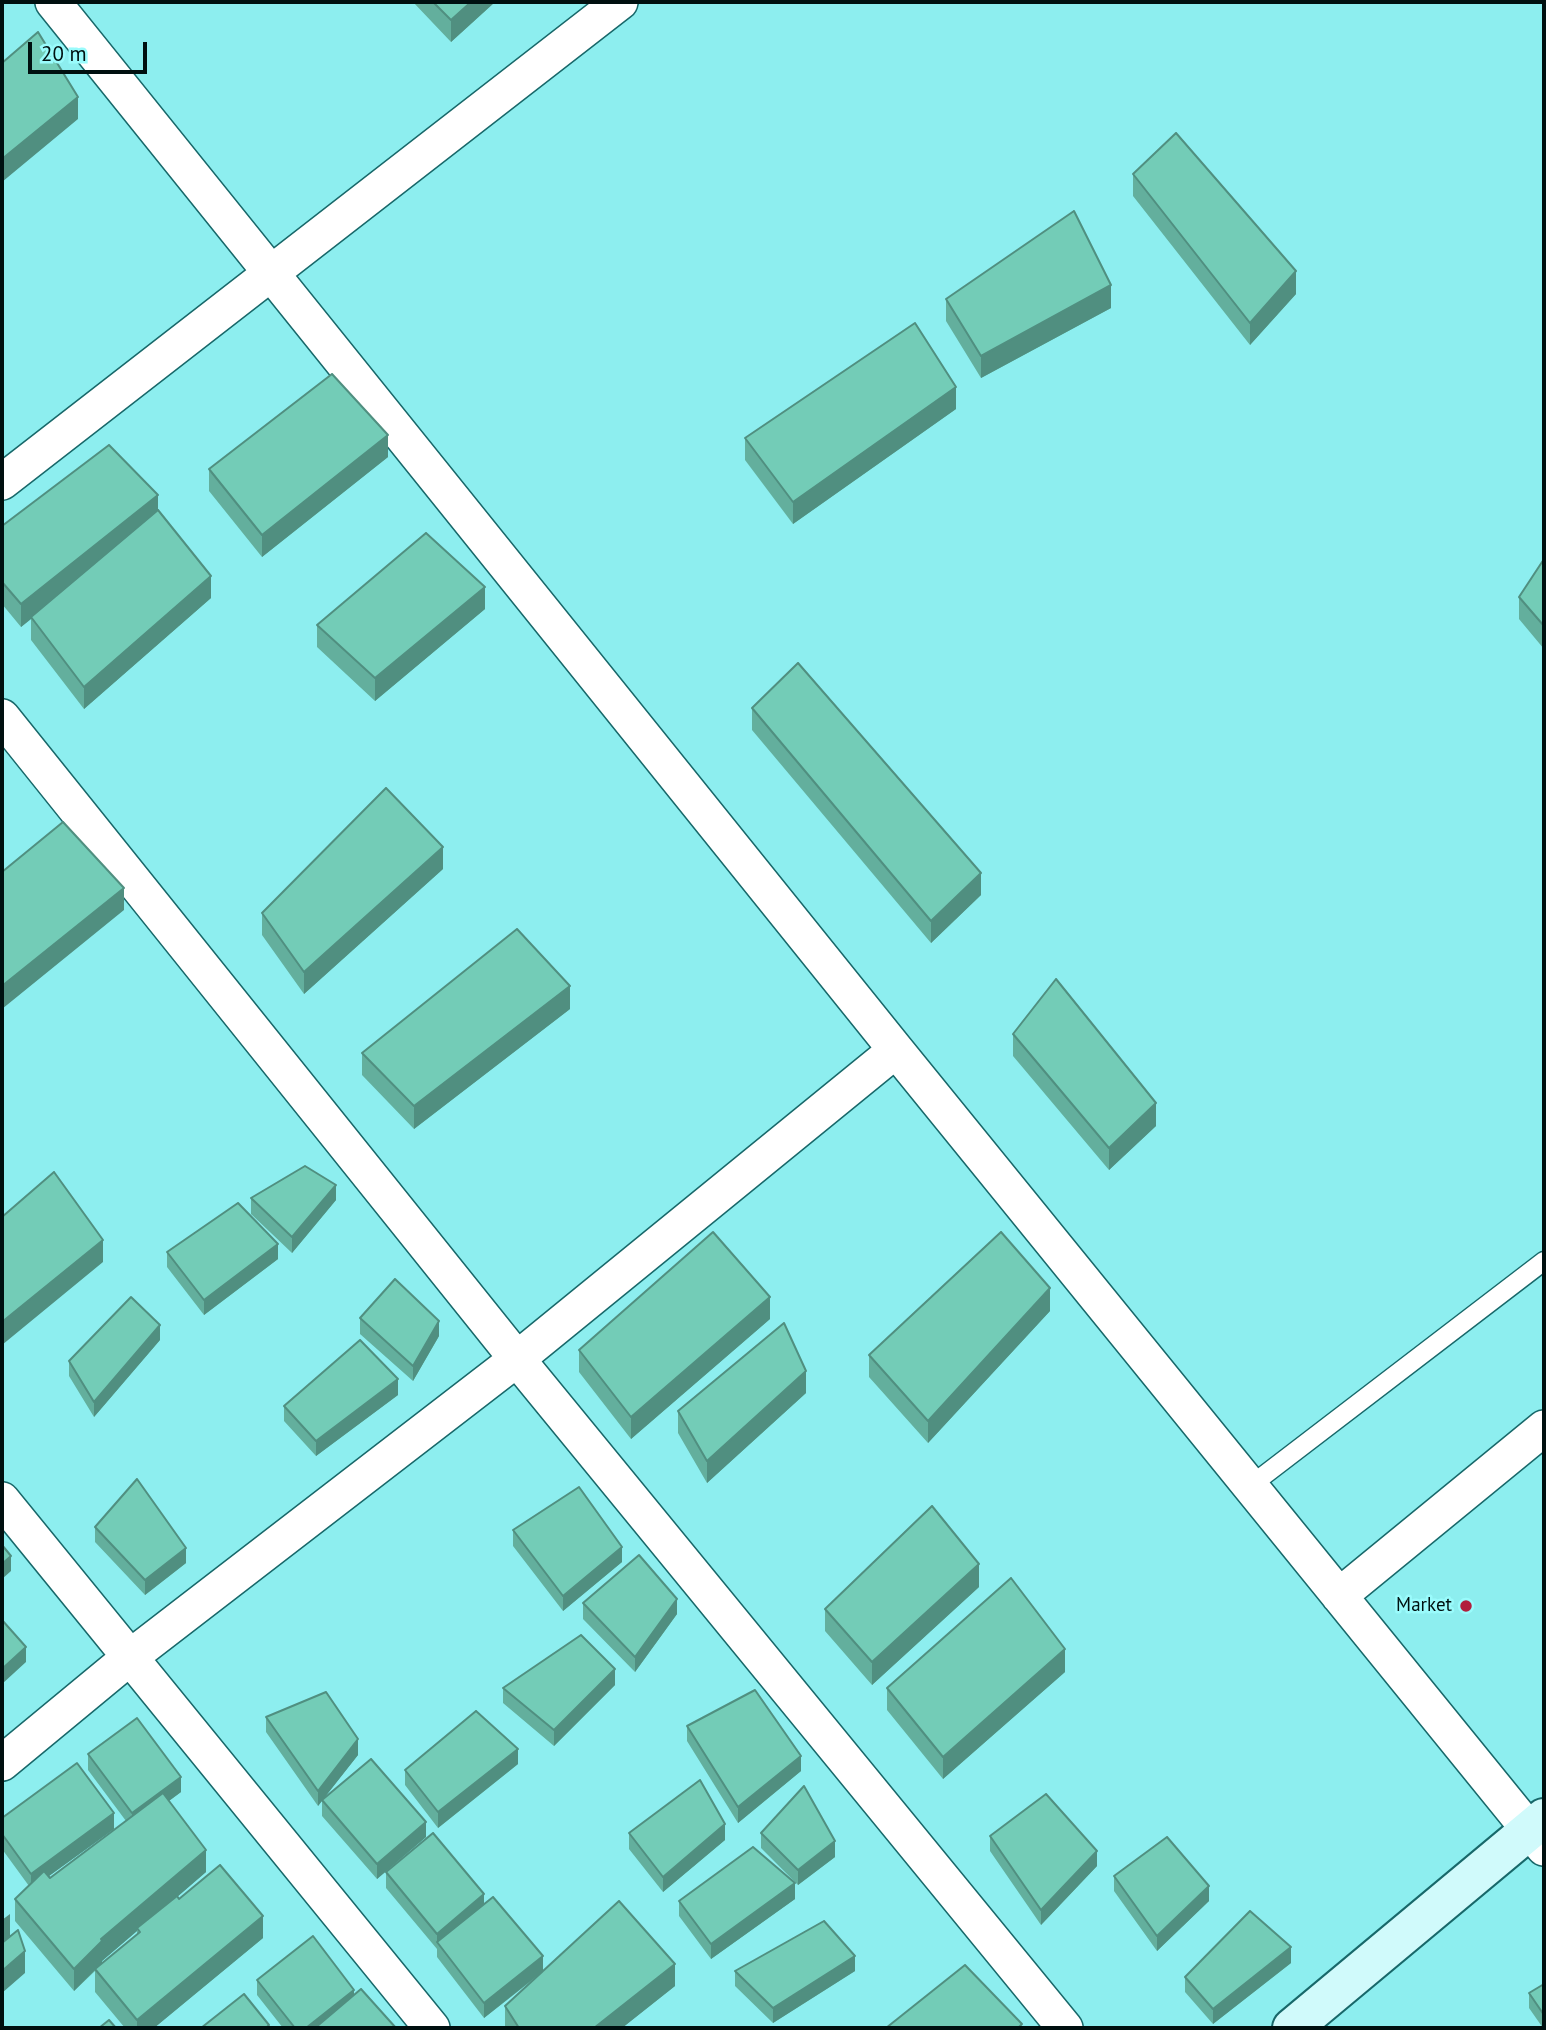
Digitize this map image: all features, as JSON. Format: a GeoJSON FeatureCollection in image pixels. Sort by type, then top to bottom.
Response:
{"type":"FeatureCollection","features":[{"type":"Feature","properties":{"kind":"street"},"geometry":{"type":"LineString","coordinates":[[53,2],[1339,1596],[1539,1832],[1292,2028]]}},
{"type":"Feature","properties":{"kind":"street"},"geometry":{"type":"LineString","coordinates":[[2,482],[620,2]]}},
{"type":"Feature","properties":{"kind":"street"},"geometry":{"type":"LineString","coordinates":[[2,717],[517,1359],[1065,2028]]}},
{"type":"Feature","properties":{"kind":"street"},"geometry":{"type":"LineString","coordinates":[[2,1763],[129,1658],[517,1359],[896,1050]]}},
{"type":"Feature","properties":{"kind":"street"},"geometry":{"type":"LineString","coordinates":[[1339,1596],[1544,1428]]}},
{"type":"Feature","properties":{"kind":"street"},"geometry":{"type":"LineString","coordinates":[[2,1500],[432,2028]]}},
{"type":"Feature","properties":{"kind":"lane"},"geometry":{"type":"LineString","coordinates":[[1250,1486],[1544,1261]]}},
{"type":"Feature","properties":{"kind":"building"},"geometry":{"type":"Polygon","coordinates":[[[433,2],[471,2],[451,20],[433,2]]]}},
{"type":"Feature","properties":{"kind":"building"},"geometry":{"type":"Polygon","coordinates":[[[38,32],[78,97],[2,159],[2,63],[38,32]]]}},
{"type":"Feature","properties":{"kind":"building"},"geometry":{"type":"Polygon","coordinates":[[[1176,133],[1296,271],[1250,323],[1133,174],[1176,133]]]}},
{"type":"Feature","properties":{"kind":"building"},"geometry":{"type":"Polygon","coordinates":[[[1074,211],[1111,285],[981,356],[946,299],[1074,211]]]}},
{"type":"Feature","properties":{"kind":"building"},"geometry":{"type":"Polygon","coordinates":[[[915,323],[956,387],[793,502],[745,438],[915,323]]]}},
{"type":"Feature","properties":{"kind":"building"},"geometry":{"type":"Polygon","coordinates":[[[332,374],[388,435],[262,535],[209,469],[332,374]]]}},
{"type":"Feature","properties":{"kind":"building"},"geometry":{"type":"Polygon","coordinates":[[[109,445],[158,495],[21,604],[2,582],[2,526],[109,445]]]}},
{"type":"Feature","properties":{"kind":"building"},"geometry":{"type":"Polygon","coordinates":[[[158,510],[211,576],[84,687],[31,617],[158,510]]]}},
{"type":"Feature","properties":{"kind":"building"},"geometry":{"type":"Polygon","coordinates":[[[426,533],[485,587],[375,678],[317,625],[426,533]]]}},
{"type":"Feature","properties":{"kind":"building"},"geometry":{"type":"Polygon","coordinates":[[[1544,559],[1544,626],[1519,597],[1544,559]]]}},
{"type":"Feature","properties":{"kind":"building"},"geometry":{"type":"Polygon","coordinates":[[[798,663],[981,873],[931,921],[752,708],[798,663]]]}},
{"type":"Feature","properties":{"kind":"building"},"geometry":{"type":"Polygon","coordinates":[[[386,788],[443,847],[304,972],[262,913],[386,788]]]}},
{"type":"Feature","properties":{"kind":"building"},"geometry":{"type":"Polygon","coordinates":[[[63,822],[124,888],[2,986],[2,872],[63,822]]]}},
{"type":"Feature","properties":{"kind":"building"},"geometry":{"type":"Polygon","coordinates":[[[517,929],[570,986],[414,1106],[362,1053],[517,929]]]}},
{"type":"Feature","properties":{"kind":"building"},"geometry":{"type":"Polygon","coordinates":[[[1056,979],[1156,1103],[1109,1148],[1013,1034],[1056,979]]]}},
{"type":"Feature","properties":{"kind":"building"},"geometry":{"type":"Polygon","coordinates":[[[305,1166],[336,1185],[292,1237],[251,1198],[305,1166]]]}},
{"type":"Feature","properties":{"kind":"building"},"geometry":{"type":"Polygon","coordinates":[[[54,1172],[103,1240],[2,1322],[2,1217],[54,1172]]]}},
{"type":"Feature","properties":{"kind":"building"},"geometry":{"type":"Polygon","coordinates":[[[238,1203],[278,1244],[204,1300],[167,1252],[238,1203]]]}},
{"type":"Feature","properties":{"kind":"building"},"geometry":{"type":"Polygon","coordinates":[[[713,1232],[770,1297],[631,1417],[579,1350],[713,1232]]]}},
{"type":"Feature","properties":{"kind":"building"},"geometry":{"type":"Polygon","coordinates":[[[1001,1232],[1050,1288],[928,1421],[869,1355],[1001,1232]]]}},
{"type":"Feature","properties":{"kind":"building"},"geometry":{"type":"Polygon","coordinates":[[[395,1279],[439,1321],[413,1366],[360,1318],[395,1279]]]}},
{"type":"Feature","properties":{"kind":"building"},"geometry":{"type":"Polygon","coordinates":[[[131,1297],[160,1325],[94,1402],[69,1361],[131,1297]]]}},
{"type":"Feature","properties":{"kind":"building"},"geometry":{"type":"Polygon","coordinates":[[[784,1323],[806,1371],[707,1461],[678,1411],[784,1323]]]}},
{"type":"Feature","properties":{"kind":"building"},"geometry":{"type":"Polygon","coordinates":[[[360,1340],[398,1379],[316,1441],[284,1406],[360,1340]]]}},
{"type":"Feature","properties":{"kind":"building"},"geometry":{"type":"Polygon","coordinates":[[[137,1479],[186,1548],[145,1580],[95,1527],[137,1479]]]}},
{"type":"Feature","properties":{"kind":"building"},"geometry":{"type":"Polygon","coordinates":[[[579,1487],[622,1547],[563,1596],[513,1530],[579,1487]]]}},
{"type":"Feature","properties":{"kind":"building"},"geometry":{"type":"Polygon","coordinates":[[[932,1506],[979,1564],[872,1662],[825,1609],[932,1506]]]}},
{"type":"Feature","properties":{"kind":"building"},"geometry":{"type":"Polygon","coordinates":[[[2,1545],[11,1556],[2,1564],[2,1545]]]}},
{"type":"Feature","properties":{"kind":"building"},"geometry":{"type":"Polygon","coordinates":[[[639,1555],[677,1599],[635,1657],[583,1603],[639,1555]]]}},
{"type":"Feature","properties":{"kind":"building"},"geometry":{"type":"Polygon","coordinates":[[[1011,1578],[1065,1649],[943,1757],[887,1688],[1011,1578]]]}},
{"type":"Feature","properties":{"kind":"building"},"geometry":{"type":"Polygon","coordinates":[[[2,1620],[26,1647],[2,1669],[2,1620]]]}},
{"type":"Feature","properties":{"kind":"building"},"geometry":{"type":"Polygon","coordinates":[[[581,1635],[615,1669],[554,1730],[503,1688],[581,1635]]]}},
{"type":"Feature","properties":{"kind":"building"},"geometry":{"type":"Polygon","coordinates":[[[755,1690],[801,1756],[738,1807],[687,1726],[755,1690]]]}},
{"type":"Feature","properties":{"kind":"building"},"geometry":{"type":"Polygon","coordinates":[[[326,1692],[358,1739],[318,1791],[266,1717],[326,1692]]]}},
{"type":"Feature","properties":{"kind":"building"},"geometry":{"type":"Polygon","coordinates":[[[476,1711],[518,1749],[438,1812],[405,1770],[476,1711]]]}},
{"type":"Feature","properties":{"kind":"building"},"geometry":{"type":"Polygon","coordinates":[[[137,1718],[181,1777],[132,1813],[88,1754],[137,1718]]]}},
{"type":"Feature","properties":{"kind":"building"},"geometry":{"type":"Polygon","coordinates":[[[371,1759],[426,1822],[377,1864],[322,1800],[371,1759]]]}},
{"type":"Feature","properties":{"kind":"building"},"geometry":{"type":"Polygon","coordinates":[[[77,1763],[114,1813],[31,1874],[2,1834],[2,1818],[77,1763]]]}},
{"type":"Feature","properties":{"kind":"building"},"geometry":{"type":"Polygon","coordinates":[[[700,1780],[725,1824],[663,1877],[629,1833],[700,1780]]]}},
{"type":"Feature","properties":{"kind":"building"},"geometry":{"type":"Polygon","coordinates":[[[804,1786],[835,1841],[798,1870],[761,1833],[804,1786]]]}},
{"type":"Feature","properties":{"kind":"building"},"geometry":{"type":"Polygon","coordinates":[[[163,1793],[206,1850],[101,1939],[74,1969],[15,1899],[44,1871],[50,1878],[163,1793]]]}},
{"type":"Feature","properties":{"kind":"building"},"geometry":{"type":"Polygon","coordinates":[[[1046,1794],[1097,1851],[1041,1910],[990,1836],[1046,1794]]]}},
{"type":"Feature","properties":{"kind":"building"},"geometry":{"type":"Polygon","coordinates":[[[433,1833],[484,1894],[437,1934],[386,1872],[433,1833]]]}},
{"type":"Feature","properties":{"kind":"building"},"geometry":{"type":"Polygon","coordinates":[[[1167,1837],[1209,1886],[1157,1936],[1114,1876],[1167,1837]]]}},
{"type":"Feature","properties":{"kind":"building"},"geometry":{"type":"Polygon","coordinates":[[[753,1847],[795,1883],[711,1944],[679,1901],[753,1847]]]}},
{"type":"Feature","properties":{"kind":"building"},"geometry":{"type":"Polygon","coordinates":[[[220,1865],[263,1916],[137,2020],[95,1969],[140,1932],[137,1928],[177,1896],[179,1899],[220,1865]]]}},
{"type":"Feature","properties":{"kind":"building"},"geometry":{"type":"Polygon","coordinates":[[[493,1897],[543,1956],[484,2003],[437,1942],[493,1897]]]}},
{"type":"Feature","properties":{"kind":"building"},"geometry":{"type":"Polygon","coordinates":[[[619,1901],[675,1964],[594,2028],[519,2028],[505,2006],[619,1901]]]}},
{"type":"Feature","properties":{"kind":"building"},"geometry":{"type":"Polygon","coordinates":[[[1250,1911],[1291,1947],[1213,2009],[1185,1977],[1250,1911]]]}},
{"type":"Feature","properties":{"kind":"building"},"geometry":{"type":"Polygon","coordinates":[[[824,1921],[855,1956],[773,2008],[735,1971],[824,1921]]]}},
{"type":"Feature","properties":{"kind":"building"},"geometry":{"type":"Polygon","coordinates":[[[18,1930],[25,1951],[2,1971],[2,1943],[18,1930]]]}},
{"type":"Feature","properties":{"kind":"building"},"geometry":{"type":"Polygon","coordinates":[[[313,1936],[354,1990],[306,2028],[295,2028],[257,1980],[313,1936]]]}},
{"type":"Feature","properties":{"kind":"building"},"geometry":{"type":"Polygon","coordinates":[[[965,1965],[1022,2024],[1018,2028],[886,2028],[965,1965]]]}},
{"type":"Feature","properties":{"kind":"building"},"geometry":{"type":"Polygon","coordinates":[[[1544,1984],[1544,2015],[1529,1993],[1544,1984]]]}},
{"type":"Feature","properties":{"kind":"building"},"geometry":{"type":"Polygon","coordinates":[[[361,1989],[396,2028],[315,2028],[361,1989]]]}},
{"type":"Feature","properties":{"kind":"building"},"geometry":{"type":"Polygon","coordinates":[[[244,1994],[269,2025],[266,2028],[201,2028],[244,1994]]]}},
{"type":"Feature","properties":{"kind":"building"},"geometry":{"type":"Polygon","coordinates":[[[109,2020],[116,2028],[99,2028],[109,2020]]]}},
{"type":"Feature","properties":{"kind":"place","name":"Market"},"geometry":{"type":"Point","coordinates":[1466,1606]}}]}
